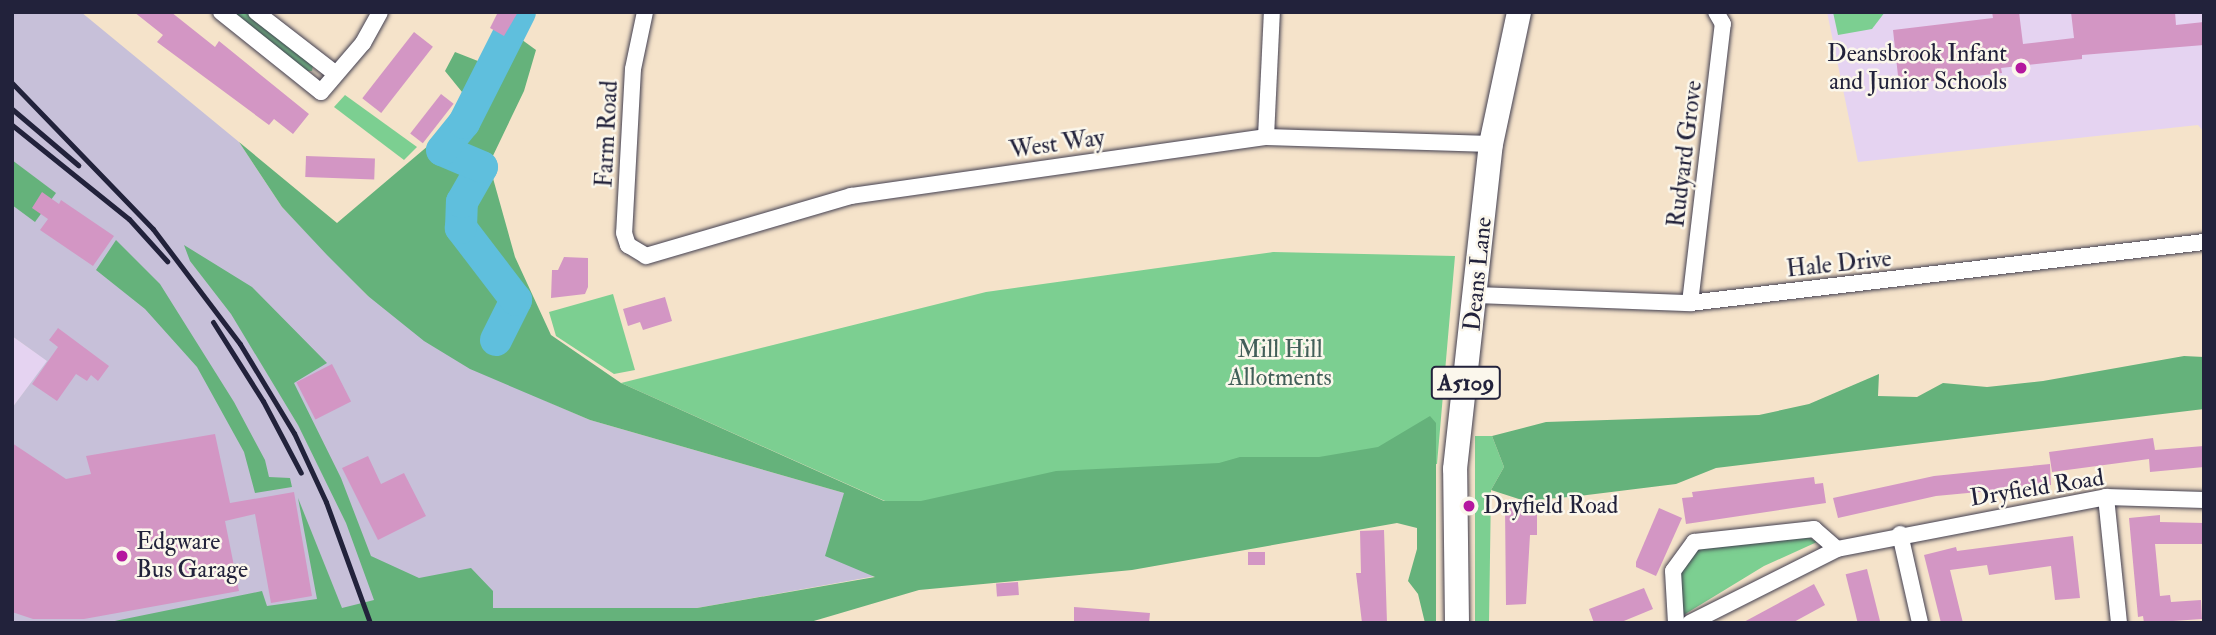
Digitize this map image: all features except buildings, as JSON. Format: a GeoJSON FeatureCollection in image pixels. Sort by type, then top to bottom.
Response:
{"type":"FeatureCollection","features":[{"type":"Feature","properties":{"kind":"main road","name":"Deans Lane"},"geometry":{"type":"LineString","coordinates":[[1457,623],[1455,469],[1478,295],[1491,144],[1519,12]]}},
{"type":"Feature","properties":{"kind":"street"},"geometry":{"type":"LineString","coordinates":[[220,12],[321,92],[363,43],[380,12]]}},
{"type":"Feature","properties":{"kind":"street"},"geometry":{"type":"LineString","coordinates":[[256,12],[336,74]]}},
{"type":"Feature","properties":{"kind":"street","name":"Farm Road"},"geometry":{"type":"LineString","coordinates":[[638,253],[624,233],[633,69],[645,12]]}},
{"type":"Feature","properties":{"kind":"street"},"geometry":{"type":"LineString","coordinates":[[1266,137],[1272,12]]}},
{"type":"Feature","properties":{"kind":"street","name":"Rudyard Grove"},"geometry":{"type":"LineString","coordinates":[[1690,303],[1723,23],[1716,12]]}},
{"type":"Feature","properties":{"kind":"street","name":"West Way"},"geometry":{"type":"LineString","coordinates":[[638,253],[657,256],[851,196],[1266,137],[1491,144]]}},
{"type":"Feature","properties":{"kind":"street","name":"Hale Drive"},"geometry":{"type":"LineString","coordinates":[[1478,295],[1690,303],[2204,242]]}},
{"type":"Feature","properties":{"kind":"street"},"geometry":{"type":"LineString","coordinates":[[2106,497],[2119,623]]}},
{"type":"Feature","properties":{"kind":"street","name":"Dryfield Road"},"geometry":{"type":"LineString","coordinates":[[1690,623],[1837,549],[1900,534],[2106,497],[2204,500]]}},
{"type":"Feature","properties":{"kind":"street"},"geometry":{"type":"LineString","coordinates":[[1675,623],[1673,571],[1693,541],[1814,529],[1837,549]]}},
{"type":"Feature","properties":{"kind":"street"},"geometry":{"type":"LineString","coordinates":[[1900,534],[1920,623]]}},
{"type":"Feature","properties":{"kind":"shaded area"},"geometry":{"type":"Polygon","coordinates":[[[12,12],[81,12],[239,142],[282,207],[368,296],[546,401],[590,420],[872,501],[876,576],[697,608],[476,608],[410,623],[12,623],[12,408],[47,361],[12,336],[12,12]]]}},
{"type":"Feature","properties":{"kind":"shaded area","name":"Deansbrook Infant and Junior Schools"},"geometry":{"type":"Polygon","coordinates":[[[1827,12],[2204,12],[2204,132],[2198,125],[1858,162],[1827,12]]]}},
{"type":"Feature","properties":{"kind":"shaded area"},"geometry":{"type":"Polygon","coordinates":[[[12,336],[48,361],[12,408],[12,336]]]}},
{"type":"Feature","properties":{"kind":"green space"},"geometry":{"type":"Polygon","coordinates":[[[230,12],[246,12],[313,65],[312,71],[306,71],[230,12]]]}},
{"type":"Feature","properties":{"kind":"green space"},"geometry":{"type":"Polygon","coordinates":[[[1833,12],[1885,12],[1872,29],[1838,35],[1833,12]]]}},
{"type":"Feature","properties":{"kind":"green space"},"geometry":{"type":"Polygon","coordinates":[[[514,34],[536,50],[524,91],[489,164],[515,257],[551,335],[621,383],[884,501],[921,501],[1056,471],[1219,463],[1240,457],[1319,457],[1378,447],[1430,416],[1436,423],[1436,623],[1425,623],[1418,594],[1408,581],[1417,549],[1417,528],[1397,523],[1132,570],[919,590],[807,623],[105,623],[262,591],[267,606],[317,599],[298,498],[342,608],[374,600],[346,523],[298,425],[231,314],[190,261],[184,245],[252,287],[327,363],[294,383],[341,478],[371,556],[419,578],[471,568],[493,591],[493,608],[697,608],[875,577],[825,556],[844,493],[590,420],[470,369],[424,341],[368,296],[282,207],[239,142],[337,223],[455,123],[462,92],[445,71],[455,52],[483,63],[514,34]]]}},
{"type":"Feature","properties":{"kind":"green space"},"geometry":{"type":"Polygon","coordinates":[[[345,95],[417,147],[404,160],[334,107],[345,95]]]}},
{"type":"Feature","properties":{"kind":"green space"},"geometry":{"type":"Polygon","coordinates":[[[12,160],[56,193],[35,222],[12,205],[12,160]]]}},
{"type":"Feature","properties":{"kind":"green space"},"geometry":{"type":"Polygon","coordinates":[[[116,240],[160,284],[234,402],[265,460],[269,477],[290,478],[292,487],[255,493],[244,452],[197,367],[145,309],[96,270],[116,240]]]}},
{"type":"Feature","properties":{"kind":"green space","name":"Mill Hill Allotments"},"geometry":{"type":"Polygon","coordinates":[[[1273,252],[1455,256],[1437,464],[1088,491],[905,510],[621,383],[986,292],[1273,252]]]}},
{"type":"Feature","properties":{"kind":"green space"},"geometry":{"type":"Polygon","coordinates":[[[613,294],[635,370],[614,374],[556,336],[549,312],[613,294]]]}},
{"type":"Feature","properties":{"kind":"green space"},"geometry":{"type":"Polygon","coordinates":[[[2184,356],[2204,357],[2204,409],[1716,468],[1676,484],[1579,496],[1525,501],[1491,490],[1504,467],[1492,436],[1546,422],[1759,415],[1809,404],[1879,374],[1878,396],[1917,397],[1943,383],[1987,387],[2043,381],[2184,356]]]}},
{"type":"Feature","properties":{"kind":"green space"},"geometry":{"type":"Polygon","coordinates":[[[1475,436],[1492,436],[1504,467],[1491,490],[1489,623],[1475,623],[1475,436]]]}},
{"type":"Feature","properties":{"kind":"green space"},"geometry":{"type":"Polygon","coordinates":[[[1806,536],[1817,542],[1764,566],[1682,616],[1679,574],[1696,547],[1806,536]]]}},
{"type":"Feature","properties":{"kind":"waterway"},"geometry":{"type":"LineString","coordinates":[[496,340],[516,300],[461,228],[462,202],[482,167],[442,150],[464,123],[520,12]]}},
{"type":"Feature","properties":{"kind":"railway"},"geometry":{"type":"LineString","coordinates":[[12,83],[153,229],[240,344],[294,433],[326,502],[370,623]]}},
{"type":"Feature","properties":{"kind":"railway"},"geometry":{"type":"LineString","coordinates":[[12,109],[78,165]]}},
{"type":"Feature","properties":{"kind":"railway"},"geometry":{"type":"LineString","coordinates":[[12,125],[129,219],[167,261]]}},
{"type":"Feature","properties":{"kind":"railway"},"geometry":{"type":"LineString","coordinates":[[213,322],[263,401],[301,473]]}},
{"type":"Feature","properties":{"kind":"place","name":"Deansbrook Infant and Junior Schools"},"geometry":{"type":"Point","coordinates":[2021,68]}},
{"type":"Feature","properties":{"kind":"place","name":"Dryfield Road"},"geometry":{"type":"Point","coordinates":[1469,506]}},
{"type":"Feature","properties":{"kind":"place","name":"Edgware Bus Garage"},"geometry":{"type":"Point","coordinates":[122,556]}}]}
